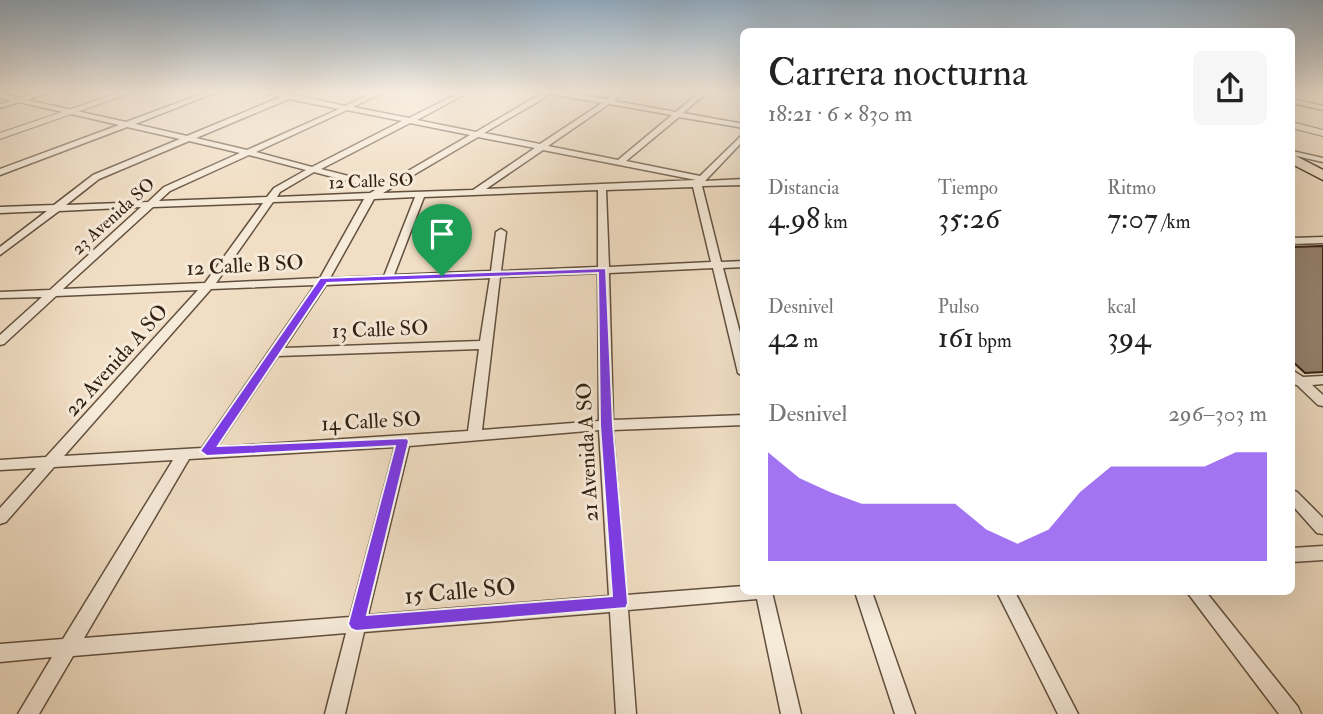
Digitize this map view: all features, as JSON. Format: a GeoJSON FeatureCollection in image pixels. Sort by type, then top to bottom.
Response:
{"type":"FeatureCollection","features":[{"type":"Feature","properties":{"kind":"highway"},"geometry":{"type":"LineString","coordinates":[[1295,162],[1323,177]]}},
{"type":"Feature","properties":{"kind":"highway"},"geometry":{"type":"LineString","coordinates":[[1295,162],[1323,189]]}},
{"type":"Feature","properties":{"kind":"street"},"geometry":{"type":"LineString","coordinates":[[0,136],[31,125]]}},
{"type":"Feature","properties":{"kind":"street"},"geometry":{"type":"LineString","coordinates":[[0,172],[125,125]]}},
{"type":"Feature","properties":{"kind":"street"},"geometry":{"type":"LineString","coordinates":[[127,125],[247,152],[384,188]]}},
{"type":"Feature","properties":{"kind":"street"},"geometry":{"type":"LineString","coordinates":[[0,253],[96,177],[218,125]]}},
{"type":"Feature","properties":{"kind":"street","name":"23 Avenida SO"},"geometry":{"type":"LineString","coordinates":[[0,341],[149,204],[179,182],[307,125]]}},
{"type":"Feature","properties":{"kind":"street","name":"22 Avenida A SO"},"geometry":{"type":"LineString","coordinates":[[0,518],[208,286],[277,190],[400,125]]}},
{"type":"Feature","properties":{"kind":"street"},"geometry":{"type":"LineString","coordinates":[[432,125],[699,182]]}},
{"type":"Feature","properties":{"kind":"street"},"geometry":{"type":"LineString","coordinates":[[207,451],[324,280],[370,197],[493,125]]}},
{"type":"Feature","properties":{"kind":"street"},"geometry":{"type":"LineString","coordinates":[[474,193],[574,125]]}},
{"type":"Feature","properties":{"kind":"street"},"geometry":{"type":"LineString","coordinates":[[619,163],[664,125]]}},
{"type":"Feature","properties":{"kind":"street"},"geometry":{"type":"LineString","coordinates":[[1295,126],[1323,132]]}},
{"type":"Feature","properties":{"kind":"street"},"geometry":{"type":"LineString","coordinates":[[699,182],[740,139]]}},
{"type":"Feature","properties":{"kind":"street"},"geometry":{"type":"LineString","coordinates":[[1295,162],[1323,160]]}},
{"type":"Feature","properties":{"kind":"street"},"geometry":{"type":"LineString","coordinates":[[699,182],[740,356]]}},
{"type":"Feature","properties":{"kind":"street","name":"12 Calle SO"},"geometry":{"type":"LineString","coordinates":[[0,209],[740,182]]}},
{"type":"Feature","properties":{"kind":"street","name":"21 Avenida A SO"},"geometry":{"type":"LineString","coordinates":[[602,188],[606,425],[626,714]]}},
{"type":"Feature","properties":{"kind":"street"},"geometry":{"type":"LineString","coordinates":[[388,278],[420,195]]}},
{"type":"Feature","properties":{"kind":"street"},"geometry":{"type":"LineString","coordinates":[[474,435],[501,232]]}},
{"type":"Feature","properties":{"kind":"street"},"geometry":{"type":"LineString","coordinates":[[1295,241],[1323,240]]}},
{"type":"Feature","properties":{"kind":"street","name":"12 Calle B SO"},"geometry":{"type":"LineString","coordinates":[[0,295],[740,264]]}},
{"type":"Feature","properties":{"kind":"street","name":"13 Calle SO"},"geometry":{"type":"LineString","coordinates":[[276,352],[486,345]]}},
{"type":"Feature","properties":{"kind":"street"},"geometry":{"type":"LineString","coordinates":[[1295,379],[1323,380]]}},
{"type":"Feature","properties":{"kind":"street"},"geometry":{"type":"LineString","coordinates":[[1295,380],[1323,402]]}},
{"type":"Feature","properties":{"kind":"street","name":"14 Calle SO"},"geometry":{"type":"LineString","coordinates":[[0,465],[403,441],[606,425],[740,420]]}},
{"type":"Feature","properties":{"kind":"street"},"geometry":{"type":"LineString","coordinates":[[335,714],[403,441]]}},
{"type":"Feature","properties":{"kind":"street"},"geometry":{"type":"LineString","coordinates":[[29,714],[66,648],[185,453]]}},
{"type":"Feature","properties":{"kind":"street"},"geometry":{"type":"LineString","coordinates":[[1295,499],[1323,528]]}},
{"type":"Feature","properties":{"kind":"street"},"geometry":{"type":"LineString","coordinates":[[1295,555],[1323,553]]}},
{"type":"Feature","properties":{"kind":"street","name":"15 Calle SO"},"geometry":{"type":"LineString","coordinates":[[0,653],[740,593]]}},
{"type":"Feature","properties":{"kind":"street"},"geometry":{"type":"LineString","coordinates":[[765,595],[791,714]]}},
{"type":"Feature","properties":{"kind":"street"},"geometry":{"type":"LineString","coordinates":[[865,595],[905,714]]}},
{"type":"Feature","properties":{"kind":"street"},"geometry":{"type":"LineString","coordinates":[[1008,595],[1068,714]]}},
{"type":"Feature","properties":{"kind":"street"},"geometry":{"type":"LineString","coordinates":[[1198,595],[1291,714]]}},
{"type":"Feature","properties":{"kind":"building"},"geometry":{"type":"Polygon","coordinates":[[[1323,246],[1323,372],[1305,373],[1295,364],[1295,247],[1323,246]]]}},
{"type":"Feature","properties":{"kind":"route"},"geometry":{"type":"LineString","coordinates":[[603,270],[606,425],[620,603],[356,624],[403,441],[207,451],[324,280],[442,276],[603,270]]}}]}
